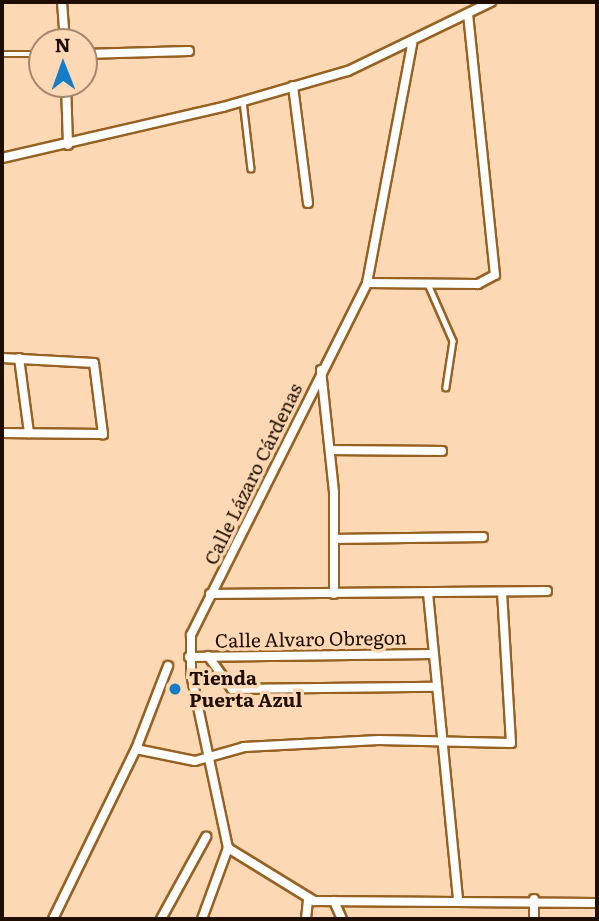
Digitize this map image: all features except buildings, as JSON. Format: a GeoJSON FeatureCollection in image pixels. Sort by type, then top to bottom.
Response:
{"type":"FeatureCollection","features":[{"type":"Feature","properties":{"kind":"street"},"geometry":{"type":"LineString","coordinates":[[62,2],[64,28]]}},
{"type":"Feature","properties":{"kind":"street"},"geometry":{"type":"LineString","coordinates":[[2,158],[68,145],[293,86],[412,44],[491,2]]}},
{"type":"Feature","properties":{"kind":"street"},"geometry":{"type":"LineString","coordinates":[[367,283],[478,284],[495,275],[468,15]]}},
{"type":"Feature","properties":{"kind":"street","name":"Calle Lázaro Cárdenas"},"geometry":{"type":"LineString","coordinates":[[228,848],[189,657],[191,635],[321,370],[367,283],[412,44]]}},
{"type":"Feature","properties":{"kind":"street"},"geometry":{"type":"LineString","coordinates":[[98,54],[189,51]]}},
{"type":"Feature","properties":{"kind":"street"},"geometry":{"type":"LineString","coordinates":[[293,86],[307,203]]}},
{"type":"Feature","properties":{"kind":"street"},"geometry":{"type":"LineString","coordinates":[[66,98],[68,145]]}},
{"type":"Feature","properties":{"kind":"street"},"geometry":{"type":"LineString","coordinates":[[2,358],[94,363],[103,434],[2,433]]}},
{"type":"Feature","properties":{"kind":"street"},"geometry":{"type":"LineString","coordinates":[[19,358],[29,433]]}},
{"type":"Feature","properties":{"kind":"street"},"geometry":{"type":"LineString","coordinates":[[321,370],[331,450],[335,539],[334,594]]}},
{"type":"Feature","properties":{"kind":"street"},"geometry":{"type":"LineString","coordinates":[[331,450],[442,451]]}},
{"type":"Feature","properties":{"kind":"street"},"geometry":{"type":"LineString","coordinates":[[335,539],[483,537]]}},
{"type":"Feature","properties":{"kind":"street"},"geometry":{"type":"LineString","coordinates":[[210,594],[547,591]]}},
{"type":"Feature","properties":{"kind":"street"},"geometry":{"type":"LineString","coordinates":[[136,749],[186,761],[244,747],[365,740],[442,744],[511,743],[502,592]]}},
{"type":"Feature","properties":{"kind":"street"},"geometry":{"type":"LineString","coordinates":[[428,593],[458,900]]}},
{"type":"Feature","properties":{"kind":"street","name":"Calle Alvaro Obregon"},"geometry":{"type":"LineString","coordinates":[[189,657],[433,654]]}},
{"type":"Feature","properties":{"kind":"street"},"geometry":{"type":"LineString","coordinates":[[208,656],[232,689],[436,687]]}},
{"type":"Feature","properties":{"kind":"street"},"geometry":{"type":"LineString","coordinates":[[52,919],[136,749],[168,666]]}},
{"type":"Feature","properties":{"kind":"street"},"geometry":{"type":"LineString","coordinates":[[161,919],[206,837]]}},
{"type":"Feature","properties":{"kind":"street"},"geometry":{"type":"LineString","coordinates":[[202,919],[228,848],[308,900],[534,899],[597,903]]}},
{"type":"Feature","properties":{"kind":"street"},"geometry":{"type":"LineString","coordinates":[[534,899],[534,919]]}},
{"type":"Feature","properties":{"kind":"street"},"geometry":{"type":"LineString","coordinates":[[306,919],[308,900]]}},
{"type":"Feature","properties":{"kind":"street"},"geometry":{"type":"LineString","coordinates":[[334,901],[342,919]]}},
{"type":"Feature","properties":{"kind":"lane"},"geometry":{"type":"LineString","coordinates":[[2,54],[28,54]]}},
{"type":"Feature","properties":{"kind":"lane"},"geometry":{"type":"LineString","coordinates":[[243,101],[251,169]]}},
{"type":"Feature","properties":{"kind":"lane"},"geometry":{"type":"LineString","coordinates":[[428,284],[453,341],[446,387]]}},
{"type":"Feature","properties":{"kind":"place","name":"Tienda Puerta Azul"},"geometry":{"type":"Point","coordinates":[175,689]}}]}
